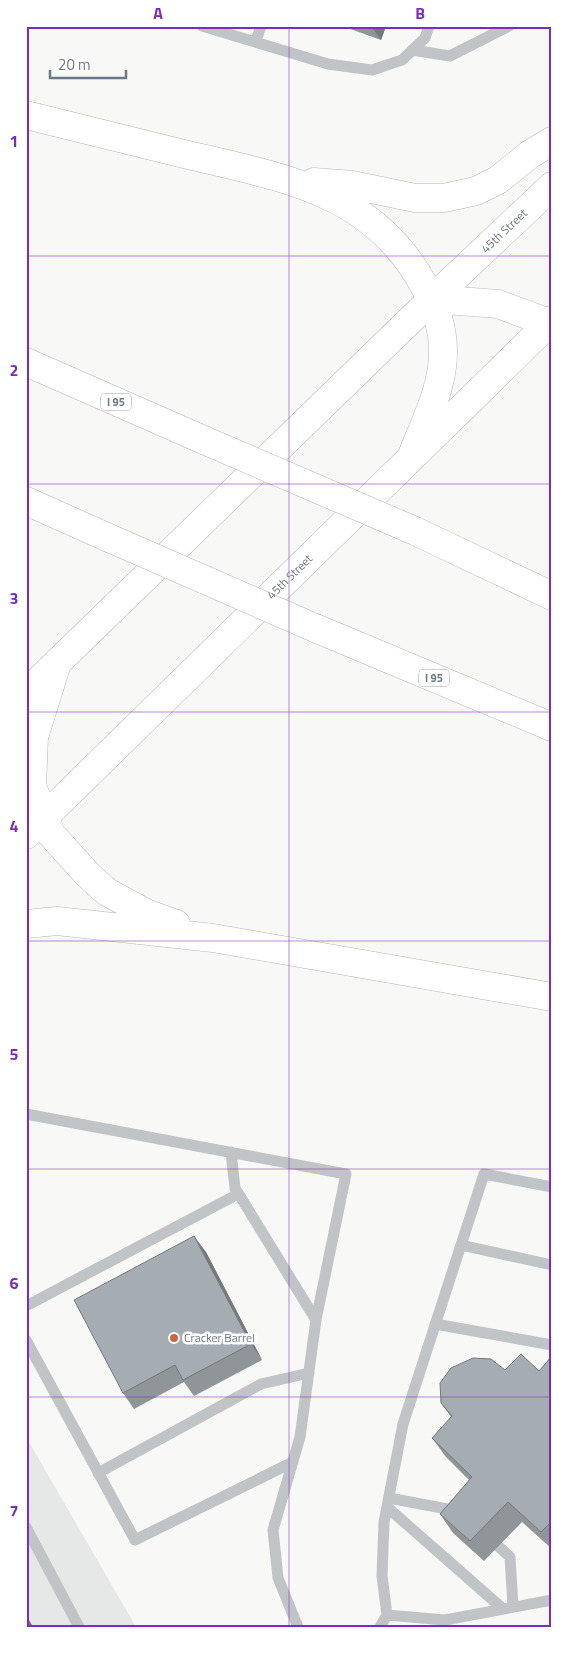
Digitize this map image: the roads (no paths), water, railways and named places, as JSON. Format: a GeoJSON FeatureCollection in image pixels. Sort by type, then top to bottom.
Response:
{"type":"FeatureCollection","features":[{"type":"Feature","properties":{"kind":"main road"},"geometry":{"type":"LineString","coordinates":[[26,115],[289,180],[337,199],[363,214],[392,240],[410,260],[432,299],[442,332],[443,352],[440,376],[412,458]]}},
{"type":"Feature","properties":{"kind":"main road"},"geometry":{"type":"LineString","coordinates":[[289,180],[352,185],[415,198],[444,198],[476,191],[498,180],[529,155],[552,141]]}},
{"type":"Feature","properties":{"kind":"main road","name":"45th Street"},"geometry":{"type":"LineString","coordinates":[[26,693],[432,299],[552,186]]}},
{"type":"Feature","properties":{"kind":"main road"},"geometry":{"type":"LineString","coordinates":[[432,299],[498,304],[551,322]]}},
{"type":"Feature","properties":{"kind":"main road","name":"45th Street"},"geometry":{"type":"LineString","coordinates":[[32,823],[551,322]]}},
{"type":"Feature","properties":{"kind":"main road","name":"I 95"},"geometry":{"type":"LineString","coordinates":[[26,362],[415,531],[552,596]]}},
{"type":"Feature","properties":{"kind":"main road","name":"I 95"},"geometry":{"type":"LineString","coordinates":[[26,501],[315,628],[552,727]]}},
{"type":"Feature","properties":{"kind":"main road"},"geometry":{"type":"LineString","coordinates":[[57,663],[34,737],[32,823],[51,834],[88,875],[107,892],[148,914],[213,938]]}},
{"type":"Feature","properties":{"kind":"main road"},"geometry":{"type":"LineString","coordinates":[[26,924],[57,921],[213,938],[552,997]]}},
{"type":"Feature","properties":{"kind":"lane"},"geometry":{"type":"LineString","coordinates":[[202,26],[328,64],[372,70],[402,60],[425,38],[429,26]]}},
{"type":"Feature","properties":{"kind":"lane"},"geometry":{"type":"LineString","coordinates":[[256,41],[261,26]]}},
{"type":"Feature","properties":{"kind":"lane"},"geometry":{"type":"LineString","coordinates":[[412,50],[450,56],[509,26]]}},
{"type":"Feature","properties":{"kind":"lane"},"geometry":{"type":"LineString","coordinates":[[26,1114],[346,1174],[316,1320],[300,1437],[273,1530],[278,1578],[298,1627]]}},
{"type":"Feature","properties":{"kind":"lane"},"geometry":{"type":"LineString","coordinates":[[231,1152],[235,1188],[238,1194],[316,1320]]}},
{"type":"Feature","properties":{"kind":"lane"},"geometry":{"type":"LineString","coordinates":[[380,1627],[387,1614],[382,1576],[388,1502],[403,1424],[484,1174],[552,1187]]}},
{"type":"Feature","properties":{"kind":"lane"},"geometry":{"type":"LineString","coordinates":[[26,1306],[238,1194]]}},
{"type":"Feature","properties":{"kind":"lane"},"geometry":{"type":"LineString","coordinates":[[461,1245],[552,1265]]}},
{"type":"Feature","properties":{"kind":"lane"},"geometry":{"type":"LineString","coordinates":[[435,1324],[552,1345]]}},
{"type":"Feature","properties":{"kind":"lane"},"geometry":{"type":"LineString","coordinates":[[26,1340],[135,1540],[293,1462]]}},
{"type":"Feature","properties":{"kind":"lane"},"geometry":{"type":"LineString","coordinates":[[98,1473],[260,1384],[309,1373]]}},
{"type":"Feature","properties":{"kind":"lane"},"geometry":{"type":"LineString","coordinates":[[388,1502],[462,1512],[468,1517]]}},
{"type":"Feature","properties":{"kind":"lane"},"geometry":{"type":"LineString","coordinates":[[388,1502],[508,1607]]}},
{"type":"Feature","properties":{"kind":"lane"},"geometry":{"type":"LineString","coordinates":[[26,1526],[79,1627]]}},
{"type":"Feature","properties":{"kind":"lane"},"geometry":{"type":"LineString","coordinates":[[498,1546],[510,1557],[508,1607]]}},
{"type":"Feature","properties":{"kind":"lane"},"geometry":{"type":"LineString","coordinates":[[387,1614],[445,1620],[552,1600]]}},
{"type":"Feature","properties":{"kind":"place","name":"Cracker Barrel"},"geometry":{"type":"Point","coordinates":[174,1338]}}]}
